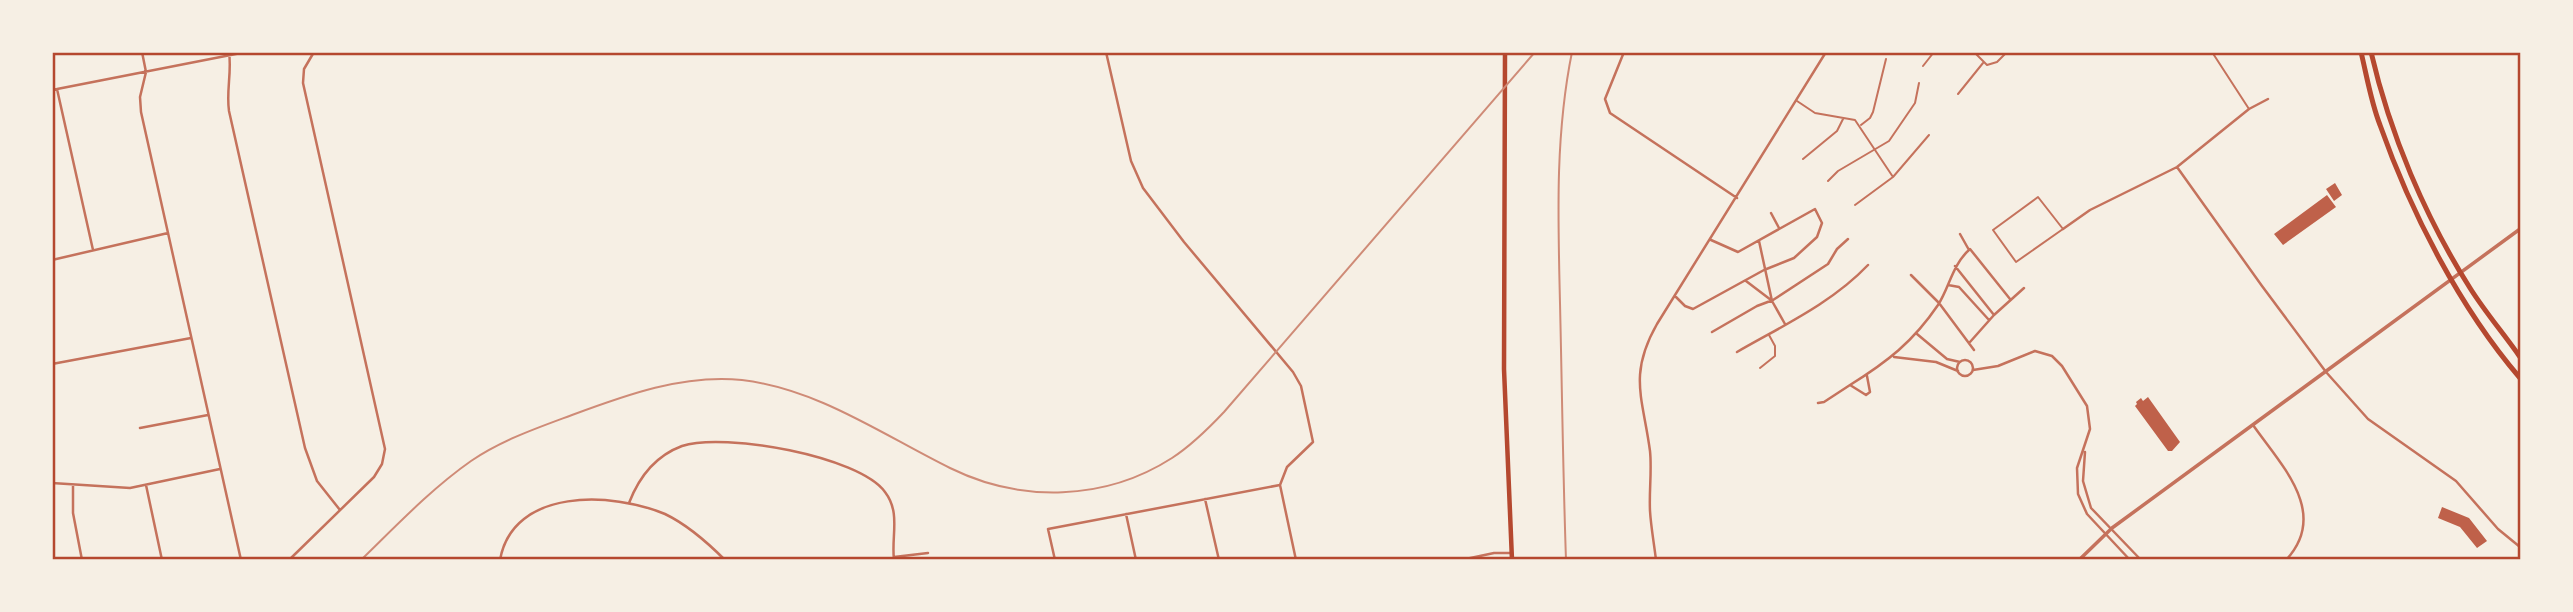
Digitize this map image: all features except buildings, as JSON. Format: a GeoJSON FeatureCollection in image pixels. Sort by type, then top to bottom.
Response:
{"type":"FeatureCollection","features":[{"type":"Feature","properties":{"kind":"highway"},"geometry":{"type":"LineString","coordinates":[[2361,52],[2379,124],[2425,233],[2458,290],[2521,378]]}},
{"type":"Feature","properties":{"kind":"highway"},"geometry":{"type":"LineString","coordinates":[[2371,52],[2388,114],[2440,235],[2471,289],[2521,357]]}},
{"type":"Feature","properties":{"kind":"main road"},"geometry":{"type":"LineString","coordinates":[[1505,52],[1504,369],[1512,556]]}},
{"type":"Feature","properties":{"kind":"street"},"geometry":{"type":"LineString","coordinates":[[142,52],[146,72],[139,103],[241,559]]}},
{"type":"Feature","properties":{"kind":"street"},"geometry":{"type":"LineString","coordinates":[[93,250],[55,90],[246,52]]}},
{"type":"Feature","properties":{"kind":"street"},"geometry":{"type":"LineString","coordinates":[[289,559],[374,477],[382,464],[385,449],[303,83],[304,69],[314,52]]}},
{"type":"Feature","properties":{"kind":"street"},"geometry":{"type":"LineString","coordinates":[[960,52],[977,52]]}},
{"type":"Feature","properties":{"kind":"street"},"geometry":{"type":"LineString","coordinates":[[1106,52],[1131,161],[1143,188],[1184,242],[1293,372],[1301,386],[1313,442],[1287,467],[1280,485],[1296,559]]}},
{"type":"Feature","properties":{"kind":"street"},"geometry":{"type":"LineString","coordinates":[[1624,52],[1605,99],[1610,113],[1737,198]]}},
{"type":"Feature","properties":{"kind":"street"},"geometry":{"type":"LineString","coordinates":[[1656,559],[1650,511],[1650,452],[1639,394],[1639,377],[1647,340],[1826,52]]}},
{"type":"Feature","properties":{"kind":"street"},"geometry":{"type":"LineString","coordinates":[[229,54],[229,111],[305,448],[317,481],[340,510]]}},
{"type":"Feature","properties":{"kind":"street"},"geometry":{"type":"LineString","coordinates":[[2063,229],[2090,210],[2177,167],[2249,110],[2268,99]]}},
{"type":"Feature","properties":{"kind":"street"},"geometry":{"type":"LineString","coordinates":[[2177,167],[2326,372],[2368,419],[2456,481],[2498,529],[2521,547]]}},
{"type":"Feature","properties":{"kind":"street"},"geometry":{"type":"LineString","coordinates":[[1675,297],[1693,309],[1764,270],[1794,258],[1817,237],[1822,223],[1815,209],[1738,251],[1711,240]]}},
{"type":"Feature","properties":{"kind":"street"},"geometry":{"type":"LineString","coordinates":[[1771,213],[1779,228]]}},
{"type":"Feature","properties":{"kind":"street"},"geometry":{"type":"LineString","coordinates":[[2079,559],[2112,528],[2521,229]]}},
{"type":"Feature","properties":{"kind":"street"},"geometry":{"type":"LineString","coordinates":[[52,260],[167,233]]}},
{"type":"Feature","properties":{"kind":"street"},"geometry":{"type":"LineString","coordinates":[[1960,234],[1969,250],[2010,299]]}},
{"type":"Feature","properties":{"kind":"street"},"geometry":{"type":"LineString","coordinates":[[1712,332],[1757,306],[1772,301],[1828,264],[1837,249],[1848,239]]}},
{"type":"Feature","properties":{"kind":"street"},"geometry":{"type":"LineString","coordinates":[[1759,241],[1772,301],[1785,324]]}},
{"type":"Feature","properties":{"kind":"street"},"geometry":{"type":"LineString","coordinates":[[1818,403],[1824,402],[1894,357],[1917,334],[1939,303],[1955,267],[1969,250]]}},
{"type":"Feature","properties":{"kind":"street"},"geometry":{"type":"LineString","coordinates":[[1737,352],[1852,282],[1868,265]]}},
{"type":"Feature","properties":{"kind":"street"},"geometry":{"type":"LineString","coordinates":[[1955,267],[1994,315]]}},
{"type":"Feature","properties":{"kind":"street"},"geometry":{"type":"LineString","coordinates":[[1911,275],[1939,303],[1974,350]]}},
{"type":"Feature","properties":{"kind":"street"},"geometry":{"type":"LineString","coordinates":[[1746,281],[1772,301]]}},
{"type":"Feature","properties":{"kind":"street"},"geometry":{"type":"LineString","coordinates":[[1948,285],[1959,287],[1989,320]]}},
{"type":"Feature","properties":{"kind":"street"},"geometry":{"type":"LineString","coordinates":[[1970,342],[2010,299],[2024,289]]}},
{"type":"Feature","properties":{"kind":"street"},"geometry":{"type":"LineString","coordinates":[[1917,334],[1947,359],[1969,361],[1973,370]]}},
{"type":"Feature","properties":{"kind":"street"},"geometry":{"type":"LineString","coordinates":[[52,364],[191,338]]}},
{"type":"Feature","properties":{"kind":"street"},"geometry":{"type":"LineString","coordinates":[[1894,357],[1936,362],[1966,376],[1973,370],[1998,366],[2035,351],[2052,356],[2068,375],[2087,406],[2090,429],[2077,468],[2078,494],[2087,514],[2130,559]]}},
{"type":"Feature","properties":{"kind":"street"},"geometry":{"type":"LineString","coordinates":[[1958,371],[1960,362]]}},
{"type":"Feature","properties":{"kind":"street"},"geometry":{"type":"LineString","coordinates":[[1850,386],[1866,395],[1870,392],[1867,374]]}},
{"type":"Feature","properties":{"kind":"street"},"geometry":{"type":"LineString","coordinates":[[139,428],[208,415]]}},
{"type":"Feature","properties":{"kind":"street"},"geometry":{"type":"LineString","coordinates":[[2253,425],[2294,482],[2304,508],[2302,535],[2297,548],[2286,559]]}},
{"type":"Feature","properties":{"kind":"street"},"geometry":{"type":"LineString","coordinates":[[629,503],[642,477],[659,459],[682,446],[720,442],[783,450],[858,471],[880,486],[892,506],[895,519],[894,558],[928,553]]}},
{"type":"Feature","properties":{"kind":"street"},"geometry":{"type":"LineString","coordinates":[[2085,447],[2083,481],[2091,508],[2141,559]]}},
{"type":"Feature","properties":{"kind":"street"},"geometry":{"type":"LineString","coordinates":[[52,483],[123,488],[220,469]]}},
{"type":"Feature","properties":{"kind":"street"},"geometry":{"type":"LineString","coordinates":[[73,485],[72,513],[82,559]]}},
{"type":"Feature","properties":{"kind":"street"},"geometry":{"type":"LineString","coordinates":[[146,485],[162,559]]}},
{"type":"Feature","properties":{"kind":"street"},"geometry":{"type":"LineString","coordinates":[[1055,559],[1048,529],[1280,485]]}},
{"type":"Feature","properties":{"kind":"street"},"geometry":{"type":"LineString","coordinates":[[500,559],[514,529],[537,510],[581,500],[610,499],[676,520],[725,559]]}},
{"type":"Feature","properties":{"kind":"street"},"geometry":{"type":"LineString","coordinates":[[1205,499],[1219,559]]}},
{"type":"Feature","properties":{"kind":"street"},"geometry":{"type":"LineString","coordinates":[[1126,514],[1136,559]]}},
{"type":"Feature","properties":{"kind":"street"},"geometry":{"type":"LineString","coordinates":[[1461,559],[1494,553],[1512,556]]}},
{"type":"Feature","properties":{"kind":"lane"},"geometry":{"type":"LineString","coordinates":[[1923,66],[1934,52]]}},
{"type":"Feature","properties":{"kind":"lane"},"geometry":{"type":"LineString","coordinates":[[1974,52],[1984,63],[1993,64],[2007,52]]}},
{"type":"Feature","properties":{"kind":"lane"},"geometry":{"type":"LineString","coordinates":[[2212,52],[2249,110]]}},
{"type":"Feature","properties":{"kind":"lane"},"geometry":{"type":"LineString","coordinates":[[1860,126],[1873,112],[1886,59]]}},
{"type":"Feature","properties":{"kind":"lane"},"geometry":{"type":"LineString","coordinates":[[1958,94],[1984,63]]}},
{"type":"Feature","properties":{"kind":"lane"},"geometry":{"type":"LineString","coordinates":[[1828,180],[1873,148],[1889,141],[1912,108],[1919,83]]}},
{"type":"Feature","properties":{"kind":"lane"},"geometry":{"type":"LineString","coordinates":[[1796,100],[1815,113],[1855,120],[1893,177]]}},
{"type":"Feature","properties":{"kind":"lane"},"geometry":{"type":"LineString","coordinates":[[1803,159],[1837,131],[1844,118]]}},
{"type":"Feature","properties":{"kind":"lane"},"geometry":{"type":"LineString","coordinates":[[1855,205],[1893,177],[1929,135]]}},
{"type":"Feature","properties":{"kind":"lane"},"geometry":{"type":"LineString","coordinates":[[2038,197],[2063,229],[2016,262],[1993,230],[2038,197]]}},
{"type":"Feature","properties":{"kind":"lane"},"geometry":{"type":"LineString","coordinates":[[1759,368],[1775,356],[1775,346],[1769,334]]}},
{"type":"Feature","properties":{"kind":"railway"},"geometry":{"type":"LineString","coordinates":[[361,560],[442,484],[471,461],[495,447],[613,400],[698,380],[742,380],[797,393],[849,415],[950,468],[1005,487],[1034,492],[1091,489],[1119,483],[1146,472],[1186,448],[1224,412],[1535,52]]}},
{"type":"Feature","properties":{"kind":"railway"},"geometry":{"type":"LineString","coordinates":[[1566,560],[1558,208],[1560,146],[1572,52]]}}]}
